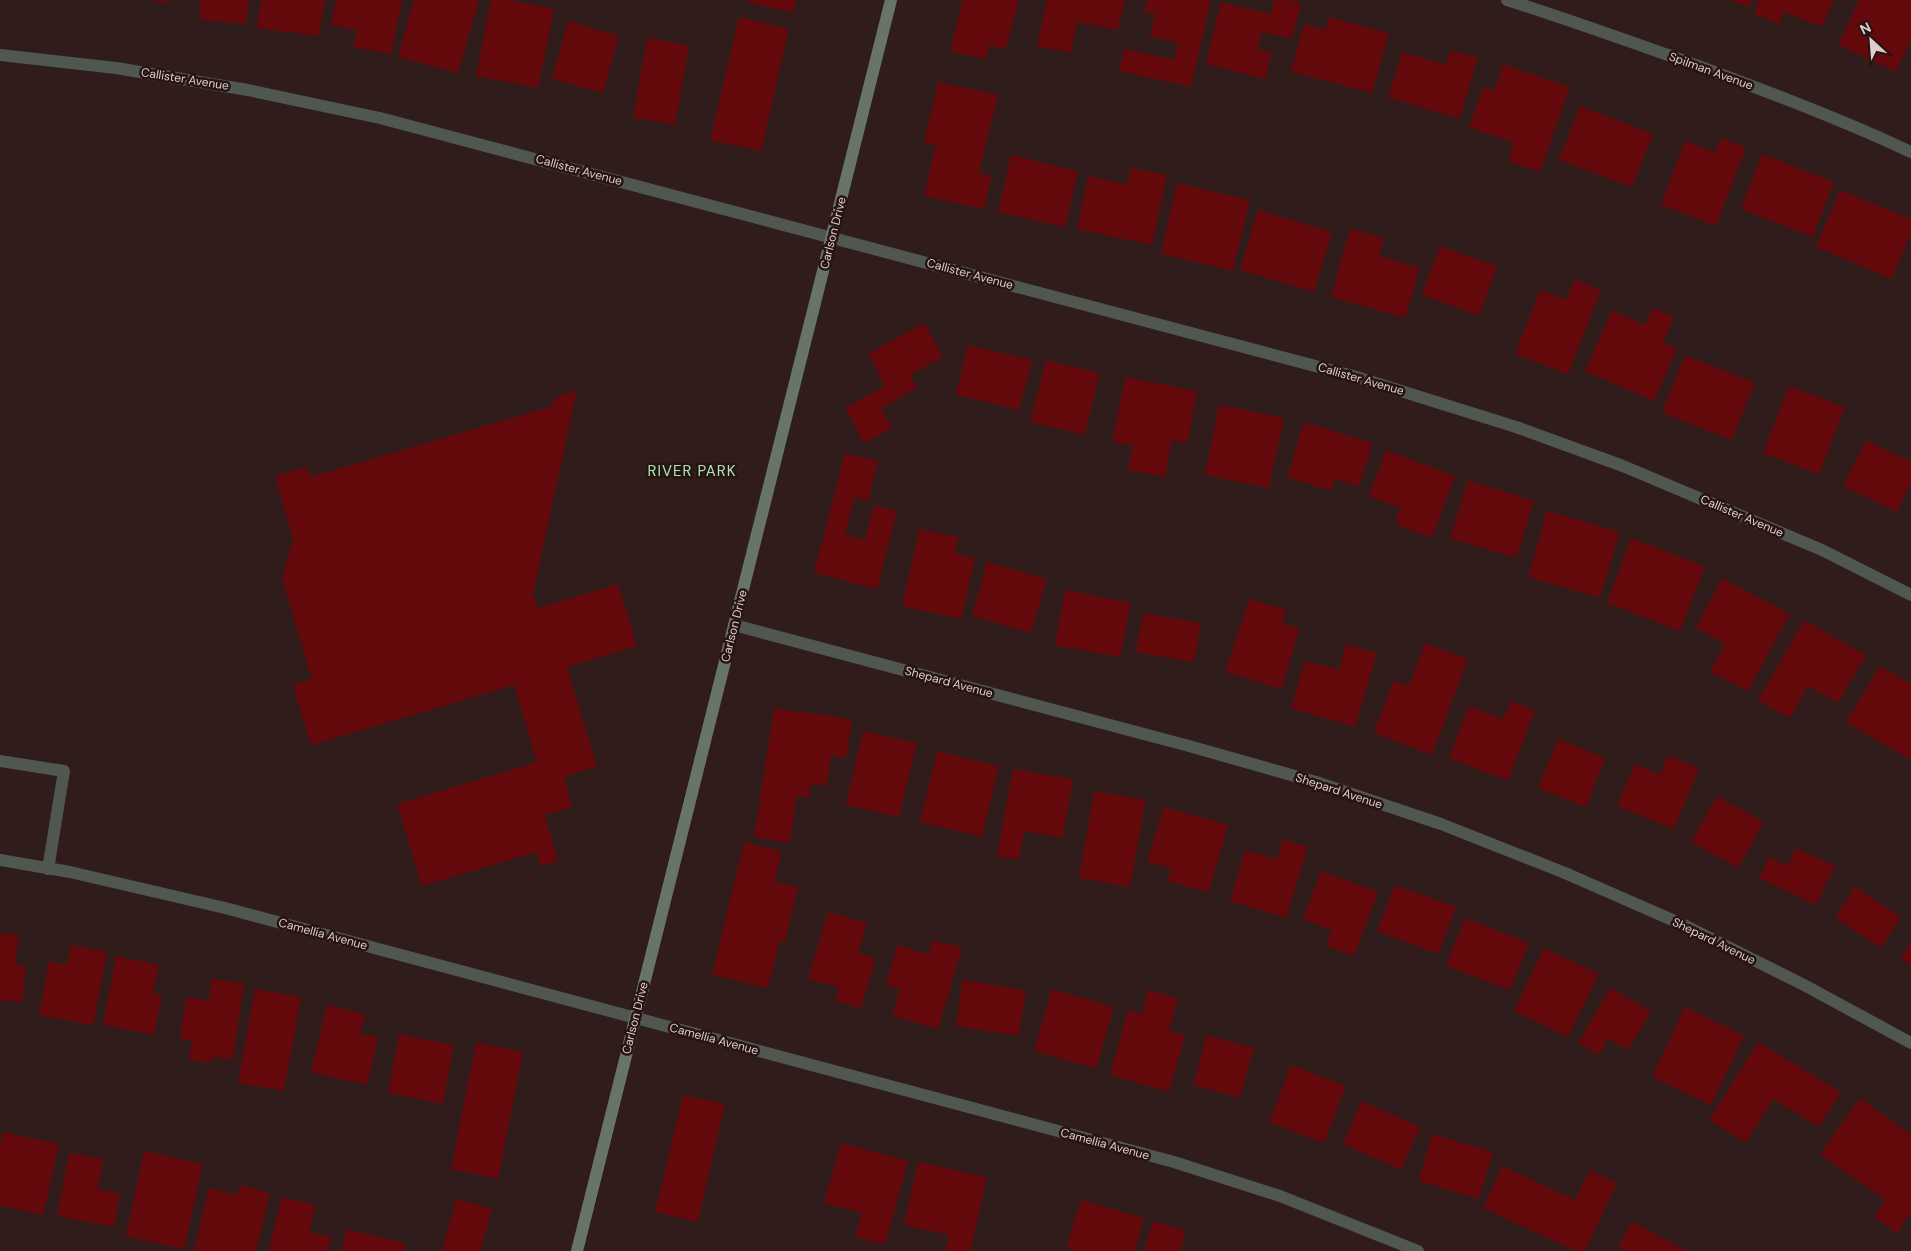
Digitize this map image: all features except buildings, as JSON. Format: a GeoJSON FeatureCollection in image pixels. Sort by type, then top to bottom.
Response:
{"type":"FeatureCollection","features":[{"type":"Feature","properties":{"kind":"street","name":"Carlson Drive"},"geometry":{"type":"LineString","coordinates":[[577,1251],[891,0]]}},
{"type":"Feature","properties":{"kind":"street","name":"Spilman Avenue"},"geometry":{"type":"LineString","coordinates":[[1506,0],[1553,14],[1744,82],[1870,133],[1911,152]]}},
{"type":"Feature","properties":{"kind":"street","name":"Callister Avenue"},"geometry":{"type":"LineString","coordinates":[[0,55],[116,68],[248,90],[380,118],[1353,376],[1516,427],[1623,466],[1822,550],[1911,595]]}},
{"type":"Feature","properties":{"kind":"street","name":"Shepard Avenue"},"geometry":{"type":"LineString","coordinates":[[734,625],[1198,748],[1316,782],[1441,824],[1565,872],[1686,926],[1804,985],[1911,1043]]}},
{"type":"Feature","properties":{"kind":"street"},"geometry":{"type":"LineString","coordinates":[[0,761],[64,771],[48,869]]}},
{"type":"Feature","properties":{"kind":"street","name":"Camellia Avenue"},"geometry":{"type":"LineString","coordinates":[[0,860],[225,908],[1174,1162],[1280,1196],[1418,1251]]}},
{"type":"Feature","properties":{"kind":"district","name":"RIVER PARK"},"geometry":{"type":"Point","coordinates":[692,471]}}]}
